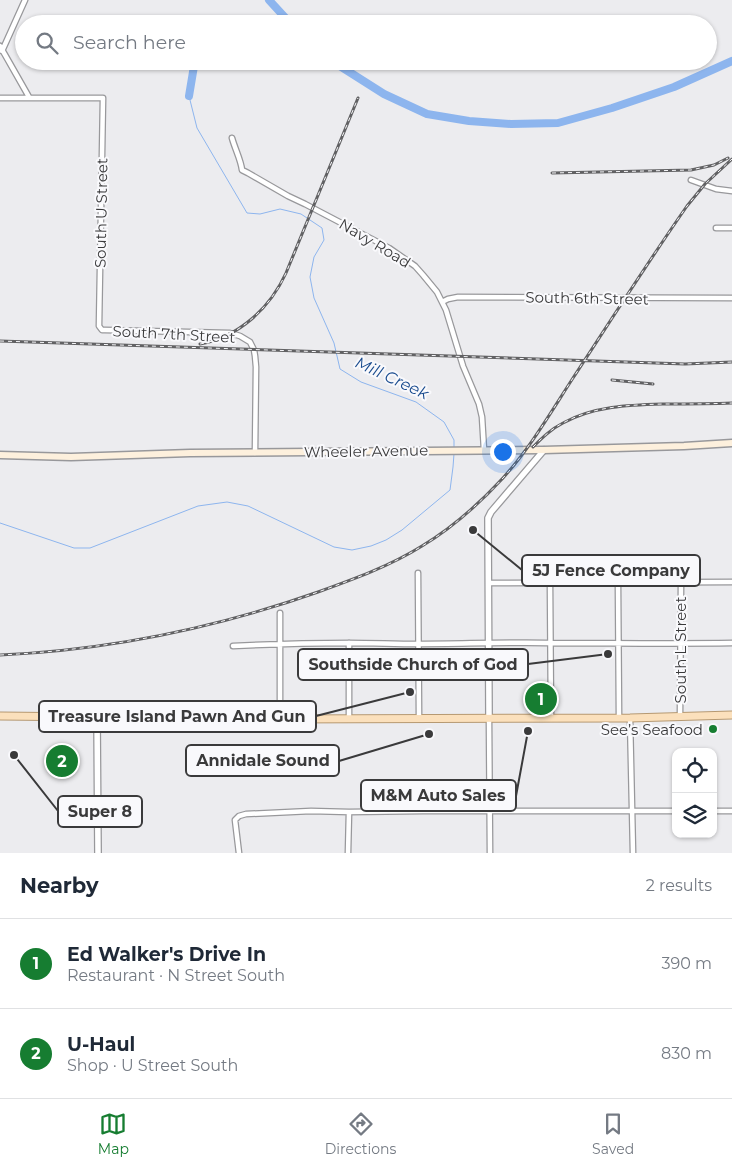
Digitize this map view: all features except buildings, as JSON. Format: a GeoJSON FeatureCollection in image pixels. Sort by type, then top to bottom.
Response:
{"type":"FeatureCollection","features":[{"type":"Feature","properties":{"kind":"main road","name":"Wheeler Avenue"},"geometry":{"type":"LineString","coordinates":[[0,454],[71,457],[190,453],[544,450],[732,443]]}},
{"type":"Feature","properties":{"kind":"main road"},"geometry":{"type":"LineString","coordinates":[[0,716],[349,719],[630,718],[732,715]]}},
{"type":"Feature","properties":{"kind":"street"},"geometry":{"type":"LineString","coordinates":[[18,15],[25,0]]}},
{"type":"Feature","properties":{"kind":"street"},"geometry":{"type":"LineString","coordinates":[[0,98],[29,97],[1,48],[15,20]]}},
{"type":"Feature","properties":{"kind":"street","name":"South U Street"},"geometry":{"type":"LineString","coordinates":[[29,97],[103,98],[98,323],[100,328]]}},
{"type":"Feature","properties":{"kind":"street","name":"Navy Road"},"geometry":{"type":"LineString","coordinates":[[232,138],[242,170],[396,253],[414,266],[437,292],[449,319],[462,366],[480,409],[484,450]]}},
{"type":"Feature","properties":{"kind":"street"},"geometry":{"type":"LineString","coordinates":[[691,180],[716,189],[732,191]]}},
{"type":"Feature","properties":{"kind":"street"},"geometry":{"type":"LineString","coordinates":[[716,228],[732,228]]}},
{"type":"Feature","properties":{"kind":"street","name":"South 6th Street"},"geometry":{"type":"LineString","coordinates":[[442,302],[458,297],[732,298]]}},
{"type":"Feature","properties":{"kind":"street","name":"South 7th Street"},"geometry":{"type":"LineString","coordinates":[[100,328],[105,330],[230,334],[247,340],[252,345],[256,361],[255,453]]}},
{"type":"Feature","properties":{"kind":"street"},"geometry":{"type":"LineString","coordinates":[[490,853],[488,521],[490,515],[544,450]]}},
{"type":"Feature","properties":{"kind":"street"},"geometry":{"type":"LineString","coordinates":[[418,573],[419,718]]}},
{"type":"Feature","properties":{"kind":"street"},"geometry":{"type":"LineString","coordinates":[[550,582],[551,718]]}},
{"type":"Feature","properties":{"kind":"street","name":"South L Street"},"geometry":{"type":"LineString","coordinates":[[680,717],[681,582]]}},
{"type":"Feature","properties":{"kind":"street"},"geometry":{"type":"LineString","coordinates":[[489,583],[732,582]]}},
{"type":"Feature","properties":{"kind":"street"},"geometry":{"type":"LineString","coordinates":[[618,583],[620,718]]}},
{"type":"Feature","properties":{"kind":"street"},"geometry":{"type":"LineString","coordinates":[[280,613],[280,719]]}},
{"type":"Feature","properties":{"kind":"street"},"geometry":{"type":"LineString","coordinates":[[349,643],[349,719]]}},
{"type":"Feature","properties":{"kind":"street"},"geometry":{"type":"LineString","coordinates":[[233,646],[349,643],[732,643]]}},
{"type":"Feature","properties":{"kind":"street"},"geometry":{"type":"LineString","coordinates":[[97,716],[98,853]]}},
{"type":"Feature","properties":{"kind":"street"},"geometry":{"type":"LineString","coordinates":[[630,718],[632,853]]}},
{"type":"Feature","properties":{"kind":"street"},"geometry":{"type":"LineString","coordinates":[[238,853],[235,820],[237,817],[246,814],[311,811],[672,811]]}},
{"type":"Feature","properties":{"kind":"street"},"geometry":{"type":"LineString","coordinates":[[717,811],[732,812]]}},
{"type":"Feature","properties":{"kind":"street"},"geometry":{"type":"LineString","coordinates":[[348,853],[349,812]]}},
{"type":"Feature","properties":{"kind":"waterway"},"geometry":{"type":"LineString","coordinates":[[269,0],[283,15]]}},
{"type":"Feature","properties":{"kind":"waterway"},"geometry":{"type":"LineString","coordinates":[[717,68],[732,61]]}},
{"type":"Feature","properties":{"kind":"waterway","name":"Mill Creek"},"geometry":{"type":"LineString","coordinates":[[189,96],[193,70]]}},
{"type":"Feature","properties":{"kind":"waterway"},"geometry":{"type":"LineString","coordinates":[[346,70],[384,94],[427,114],[469,121],[511,124],[558,123],[612,108],[674,87],[712,70]]}},
{"type":"Feature","properties":{"kind":"waterway","name":"Mill Creek"},"geometry":{"type":"LineString","coordinates":[[189,96],[197,128],[247,213],[260,214],[280,209],[301,214],[322,228],[324,240],[314,257],[310,277],[314,298],[334,343],[340,369],[361,382],[416,402],[444,422],[454,440],[454,448]]}},
{"type":"Feature","properties":{"kind":"waterway","name":"Mill Creek"},"geometry":{"type":"LineString","coordinates":[[0,523],[74,548],[90,548],[198,506],[227,502],[248,506],[334,547],[352,550],[371,546],[386,540],[402,530],[450,490],[454,454]]}},
{"type":"Feature","properties":{"kind":"railway"},"geometry":{"type":"LineString","coordinates":[[200,344],[228,335],[240,328],[262,309],[279,286],[358,98]]}},
{"type":"Feature","properties":{"kind":"railway"},"geometry":{"type":"LineString","coordinates":[[552,173],[691,170],[714,165],[728,158]]}},
{"type":"Feature","properties":{"kind":"railway"},"geometry":{"type":"LineString","coordinates":[[0,655],[81,648],[121,642],[161,635],[240,616],[279,605],[358,577],[397,560],[433,539],[475,506],[513,466],[540,430],[687,206],[705,184],[732,159]]}},
{"type":"Feature","properties":{"kind":"railway"},"geometry":{"type":"LineString","coordinates":[[0,341],[685,364],[732,362]]}},
{"type":"Feature","properties":{"kind":"railway"},"geometry":{"type":"LineString","coordinates":[[612,380],[653,384]]}},
{"type":"Feature","properties":{"kind":"railway"},"geometry":{"type":"LineString","coordinates":[[533,447],[559,425],[575,417],[599,410],[637,405],[732,403]]}},
{"type":"Feature","properties":{"kind":"place","name":"5J Fence Company"},"geometry":{"type":"Point","coordinates":[473,530]}},
{"type":"Feature","properties":{"kind":"place","name":"Southside Church of God"},"geometry":{"type":"Point","coordinates":[608,654]}},
{"type":"Feature","properties":{"kind":"place","name":"Treasure Island Pawn And Gun"},"geometry":{"type":"Point","coordinates":[410,692]}},
{"type":"Feature","properties":{"kind":"place","name":"Ed Walker's Drive In"},"geometry":{"type":"Point","coordinates":[541,699]}},
{"type":"Feature","properties":{"kind":"place","name":"See’s Seafood"},"geometry":{"type":"Point","coordinates":[713,729]}},
{"type":"Feature","properties":{"kind":"place","name":"M&M Auto Sales"},"geometry":{"type":"Point","coordinates":[528,731]}},
{"type":"Feature","properties":{"kind":"place","name":"Annidale Sound"},"geometry":{"type":"Point","coordinates":[429,734]}},
{"type":"Feature","properties":{"kind":"place","name":"Super 8"},"geometry":{"type":"Point","coordinates":[14,755]}},
{"type":"Feature","properties":{"kind":"place","name":"U-Haul"},"geometry":{"type":"Point","coordinates":[62,761]}}]}
